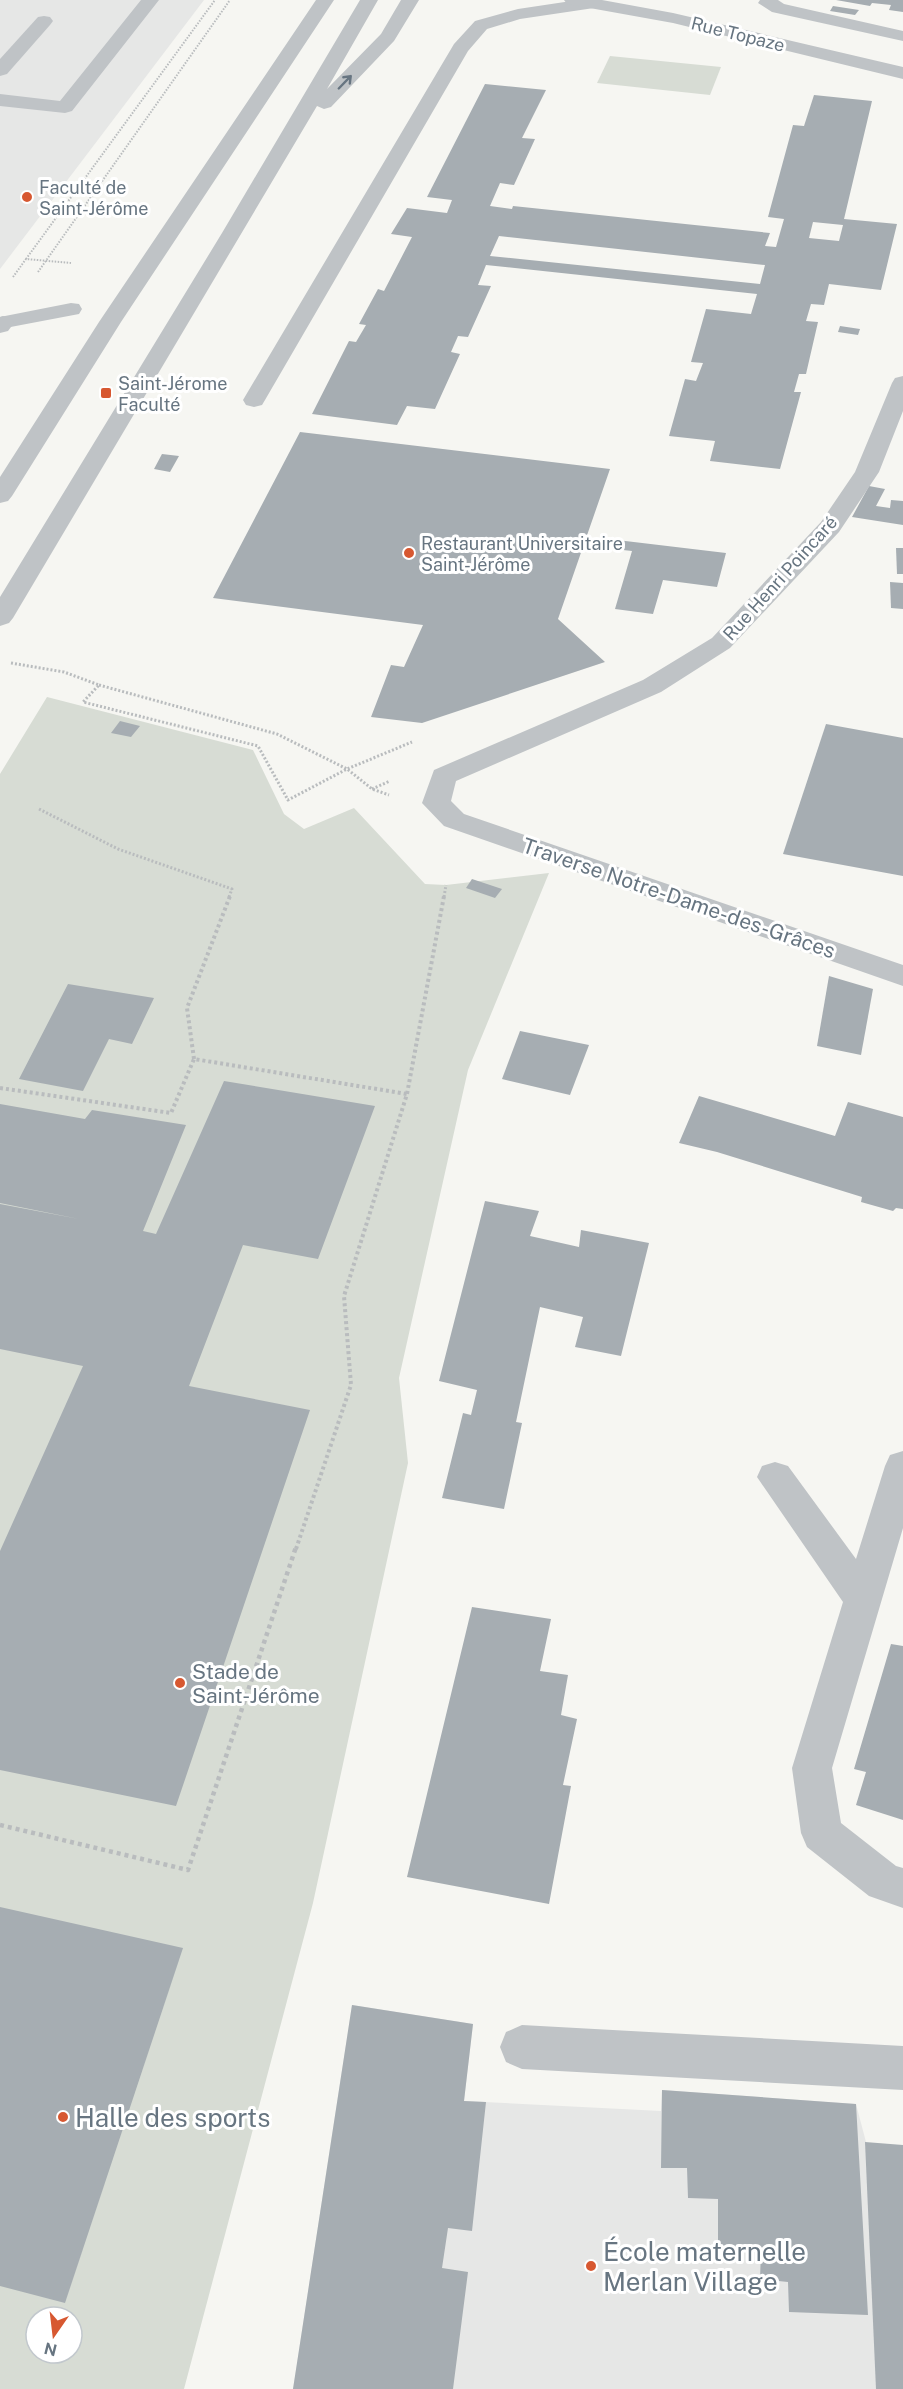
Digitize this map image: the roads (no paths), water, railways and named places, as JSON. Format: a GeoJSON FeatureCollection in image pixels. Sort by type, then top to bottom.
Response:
{"type":"FeatureCollection","features":[{"type":"Feature","properties":{"kind":"street"},"geometry":{"type":"LineString","coordinates":[[0,100],[65,107],[150,0]]}},
{"type":"Feature","properties":{"kind":"street"},"geometry":{"type":"LineString","coordinates":[[0,496],[110,322],[325,0]]}},
{"type":"Feature","properties":{"kind":"street"},"geometry":{"type":"LineString","coordinates":[[0,618],[290,139],[369,0]]}},
{"type":"Feature","properties":{"kind":"street"},"geometry":{"type":"LineString","coordinates":[[290,139],[388,37],[410,0]]}},
{"type":"Feature","properties":{"kind":"street","name":"Rue Topaze"},"geometry":{"type":"LineString","coordinates":[[573,0],[673,18],[903,72]]}},
{"type":"Feature","properties":{"kind":"street"},"geometry":{"type":"LineString","coordinates":[[769,0],[767,3],[778,8],[903,36]]}},
{"type":"Feature","properties":{"kind":"street"},"geometry":{"type":"LineString","coordinates":[[254,400],[460,48],[481,25],[518,14],[594,3]]}},
{"type":"Feature","properties":{"kind":"street"},"geometry":{"type":"LineString","coordinates":[[0,70],[44,21]]}},
{"type":"Feature","properties":{"kind":"street"},"geometry":{"type":"LineString","coordinates":[[1,324],[48,312],[71,309]]}},
{"type":"Feature","properties":{"kind":"street","name":"Rue Henri Poincaré"},"geometry":{"type":"LineString","coordinates":[[454,820],[436,802],[444,776],[652,686],[721,643],[830,528],[867,472],[903,382]]}},
{"type":"Feature","properties":{"kind":"street","name":"Traverse Notre-Dame-des-Grâces"},"geometry":{"type":"LineString","coordinates":[[454,820],[903,976]]}},
{"type":"Feature","properties":{"kind":"street"},"geometry":{"type":"LineString","coordinates":[[903,1466],[812,1768],[822,1833],[884,1882],[903,1888]]}},
{"type":"Feature","properties":{"kind":"street"},"geometry":{"type":"LineString","coordinates":[[775,1477],[863,1599]]}},
{"type":"Feature","properties":{"kind":"street"},"geometry":{"type":"LineString","coordinates":[[522,2047],[903,2068]]}},
{"type":"Feature","properties":{"kind":"place","name":"Faculté de Saint-Jérôme"},"geometry":{"type":"Point","coordinates":[27,197]}},
{"type":"Feature","properties":{"kind":"place","name":"Saint-Jérome Faculté"},"geometry":{"type":"Point","coordinates":[106,393]}},
{"type":"Feature","properties":{"kind":"place","name":"Restaurant Universitaire Saint-Jérôme"},"geometry":{"type":"Point","coordinates":[409,553]}},
{"type":"Feature","properties":{"kind":"place","name":"Stade de Saint-Jérôme"},"geometry":{"type":"Point","coordinates":[180,1683]}},
{"type":"Feature","properties":{"kind":"place","name":"Halle des sports"},"geometry":{"type":"Point","coordinates":[63,2117]}},
{"type":"Feature","properties":{"kind":"place","name":"École maternelle Merlan Village"},"geometry":{"type":"Point","coordinates":[591,2266]}}]}
